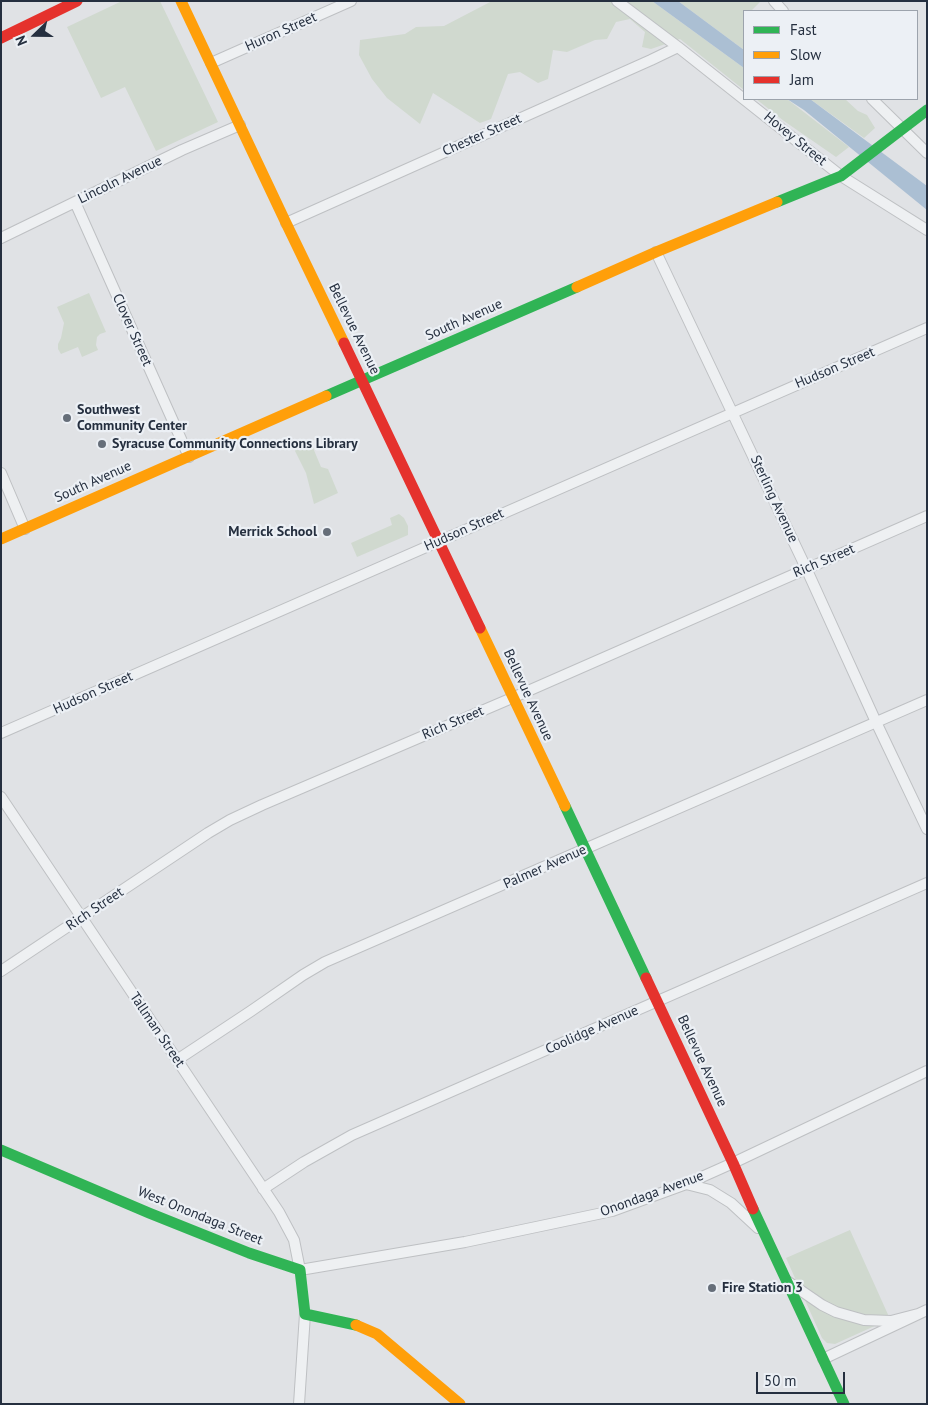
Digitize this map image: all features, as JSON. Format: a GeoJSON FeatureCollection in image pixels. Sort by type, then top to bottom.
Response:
{"type":"FeatureCollection","features":[{"type":"Feature","properties":{"kind":"street"},"geometry":{"type":"LineString","coordinates":[[1,38],[77,1]]}},
{"type":"Feature","properties":{"kind":"street","name":"Bellevue Avenue"},"geometry":{"type":"LineString","coordinates":[[181,1],[657,1001],[733,1163],[762,1231],[844,1404]]}},
{"type":"Feature","properties":{"kind":"street","name":"Huron Street"},"geometry":{"type":"LineString","coordinates":[[211,63],[351,1]]}},
{"type":"Feature","properties":{"kind":"street"},"geometry":{"type":"LineString","coordinates":[[617,1],[678,47]]}},
{"type":"Feature","properties":{"kind":"street","name":"Hovey Street"},"geometry":{"type":"LineString","coordinates":[[678,47],[743,98]]}},
{"type":"Feature","properties":{"kind":"street","name":"Chester Street"},"geometry":{"type":"LineString","coordinates":[[286,223],[678,47]]}},
{"type":"Feature","properties":{"kind":"street","name":"Hovey Street"},"geometry":{"type":"LineString","coordinates":[[745,100],[841,176],[927,230]]}},
{"type":"Feature","properties":{"kind":"street"},"geometry":{"type":"LineString","coordinates":[[873,100],[927,153]]}},
{"type":"Feature","properties":{"kind":"street","name":"South Avenue"},"geometry":{"type":"LineString","coordinates":[[1,539],[656,252],[841,176],[927,110]]}},
{"type":"Feature","properties":{"kind":"street","name":"Lincoln Avenue"},"geometry":{"type":"LineString","coordinates":[[1,238],[182,150],[240,125]]}},
{"type":"Feature","properties":{"kind":"street","name":"Clover Street"},"geometry":{"type":"LineString","coordinates":[[75,202],[189,457]]}},
{"type":"Feature","properties":{"kind":"street","name":"Sterling Avenue"},"geometry":{"type":"LineString","coordinates":[[656,252],[733,412],[927,829]]}},
{"type":"Feature","properties":{"kind":"street","name":"Hudson Street"},"geometry":{"type":"LineString","coordinates":[[1,734],[927,328]]}},
{"type":"Feature","properties":{"kind":"street"},"geometry":{"type":"LineString","coordinates":[[1,474],[25,528]]}},
{"type":"Feature","properties":{"kind":"street","name":"Rich Street"},"geometry":{"type":"LineString","coordinates":[[1,971],[230,820],[927,516]]}},
{"type":"Feature","properties":{"kind":"street","name":"Palmer Avenue"},"geometry":{"type":"LineString","coordinates":[[176,1060],[303,975],[326,962],[927,700]]}},
{"type":"Feature","properties":{"kind":"street","name":"Tallman Street"},"geometry":{"type":"LineString","coordinates":[[1,797],[176,1060],[280,1212],[294,1240],[300,1270]]}},
{"type":"Feature","properties":{"kind":"street","name":"Coolidge Avenue"},"geometry":{"type":"LineString","coordinates":[[263,1189],[304,1162],[352,1135],[927,883]]}},
{"type":"Feature","properties":{"kind":"street","name":"Onondaga Avenue"},"geometry":{"type":"LineString","coordinates":[[300,1270],[466,1242],[612,1211],[686,1184],[927,1071]]}},
{"type":"Feature","properties":{"kind":"street","name":"West Onondaga Street"},"geometry":{"type":"LineString","coordinates":[[1,1150],[236,1248],[300,1270]]}},
{"type":"Feature","properties":{"kind":"street"},"geometry":{"type":"LineString","coordinates":[[686,1184],[710,1190],[731,1203],[762,1231]]}},
{"type":"Feature","properties":{"kind":"street"},"geometry":{"type":"LineString","coordinates":[[299,1404],[305,1314],[300,1270]]}},
{"type":"Feature","properties":{"kind":"street"},"geometry":{"type":"LineString","coordinates":[[786,1280],[822,1305],[836,1312],[864,1320],[891,1321],[922,1312]]}},
{"type":"Feature","properties":{"kind":"street"},"geometry":{"type":"LineString","coordinates":[[823,1358],[922,1312]]}},
{"type":"Feature","properties":{"kind":"street"},"geometry":{"type":"LineString","coordinates":[[305,1314],[356,1325],[377,1334],[460,1404]]}},
{"type":"Feature","properties":{"kind":"shaded area"},"geometry":{"type":"Polygon","coordinates":[[[122,1],[160,1],[218,122],[156,151],[125,87],[101,98],[67,27],[122,1]]]}},
{"type":"Feature","properties":{"kind":"shaded area"},"geometry":{"type":"Polygon","coordinates":[[[492,1],[652,1],[743,67],[743,89],[680,39],[651,49],[642,47],[645,32],[630,19],[616,22],[607,39],[595,40],[567,52],[553,50],[548,79],[538,83],[520,72],[508,74],[491,119],[480,123],[433,93],[420,124],[387,98],[372,79],[359,55],[360,40],[405,34],[416,27],[444,26],[492,1]]]}},
{"type":"Feature","properties":{"kind":"shaded area"},"geometry":{"type":"Polygon","coordinates":[[[678,1],[759,1],[752,10],[743,10],[743,49],[678,1]]]}},
{"type":"Feature","properties":{"kind":"shaded area"},"geometry":{"type":"Polygon","coordinates":[[[757,100],[788,100],[849,147],[836,157],[757,100]]]}},
{"type":"Feature","properties":{"kind":"shaded area"},"geometry":{"type":"Polygon","coordinates":[[[811,100],[846,100],[858,111],[867,115],[875,128],[864,138],[811,100]]]}},
{"type":"Feature","properties":{"kind":"shaded area"},"geometry":{"type":"Polygon","coordinates":[[[89,293],[106,332],[97,337],[96,345],[98,350],[82,357],[78,347],[61,354],[58,344],[64,323],[57,307],[89,293]]]}},
{"type":"Feature","properties":{"kind":"shaded area"},"geometry":{"type":"Polygon","coordinates":[[[307,440],[311,443],[321,467],[328,469],[338,493],[314,504],[306,473],[293,447],[307,440]]]}},
{"type":"Feature","properties":{"kind":"shaded area"},"geometry":{"type":"Polygon","coordinates":[[[399,514],[404,518],[408,526],[408,535],[357,557],[351,543],[392,525],[390,518],[399,514]]]}},
{"type":"Feature","properties":{"kind":"shaded area"},"geometry":{"type":"Polygon","coordinates":[[[850,1230],[890,1319],[835,1344],[827,1343],[822,1338],[786,1258],[850,1230]]]}},
{"type":"Feature","properties":{"kind":"water"},"geometry":{"type":"Polygon","coordinates":[[[652,1],[678,1],[743,49],[743,67],[652,1]]]}},
{"type":"Feature","properties":{"kind":"water"},"geometry":{"type":"Polygon","coordinates":[[[789,100],[811,100],[927,186],[927,210],[804,110],[789,100]]]}},
{"type":"Feature","properties":{"kind":"traffic: fast"},"geometry":{"type":"LineString","coordinates":[[777,202],[841,176],[927,110]]}},
{"type":"Feature","properties":{"kind":"traffic: fast"},"geometry":{"type":"LineString","coordinates":[[326,396],[577,287]]}},
{"type":"Feature","properties":{"kind":"traffic: fast"},"geometry":{"type":"LineString","coordinates":[[565,806],[646,978]]}},
{"type":"Feature","properties":{"kind":"traffic: fast"},"geometry":{"type":"LineString","coordinates":[[1,1150],[149,1213],[249,1253],[300,1270],[305,1314],[356,1325]]}},
{"type":"Feature","properties":{"kind":"traffic: fast"},"geometry":{"type":"LineString","coordinates":[[753,1209],[844,1404]]}},
{"type":"Feature","properties":{"kind":"traffic: slow"},"geometry":{"type":"LineString","coordinates":[[181,1],[344,343]]}},
{"type":"Feature","properties":{"kind":"traffic: slow"},"geometry":{"type":"LineString","coordinates":[[577,287],[777,202]]}},
{"type":"Feature","properties":{"kind":"traffic: slow"},"geometry":{"type":"LineString","coordinates":[[1,539],[326,396]]}},
{"type":"Feature","properties":{"kind":"traffic: slow"},"geometry":{"type":"LineString","coordinates":[[480,628],[565,806]]}},
{"type":"Feature","properties":{"kind":"traffic: slow"},"geometry":{"type":"LineString","coordinates":[[356,1325],[377,1334],[460,1404]]}},
{"type":"Feature","properties":{"kind":"traffic: jam"},"geometry":{"type":"LineString","coordinates":[[1,38],[77,1]]}},
{"type":"Feature","properties":{"kind":"traffic: jam"},"geometry":{"type":"LineString","coordinates":[[344,343],[480,628]]}},
{"type":"Feature","properties":{"kind":"traffic: jam"},"geometry":{"type":"LineString","coordinates":[[646,978],[753,1209]]}},
{"type":"Feature","properties":{"kind":"place","name":"Southwest Community Center"},"geometry":{"type":"Point","coordinates":[67,418]}},
{"type":"Feature","properties":{"kind":"place","name":"Syracuse Community Connections Library"},"geometry":{"type":"Point","coordinates":[102,444]}},
{"type":"Feature","properties":{"kind":"place","name":"Merrick School"},"geometry":{"type":"Point","coordinates":[327,532]}},
{"type":"Feature","properties":{"kind":"place","name":"Fire Station 3"},"geometry":{"type":"Point","coordinates":[712,1288]}}]}
